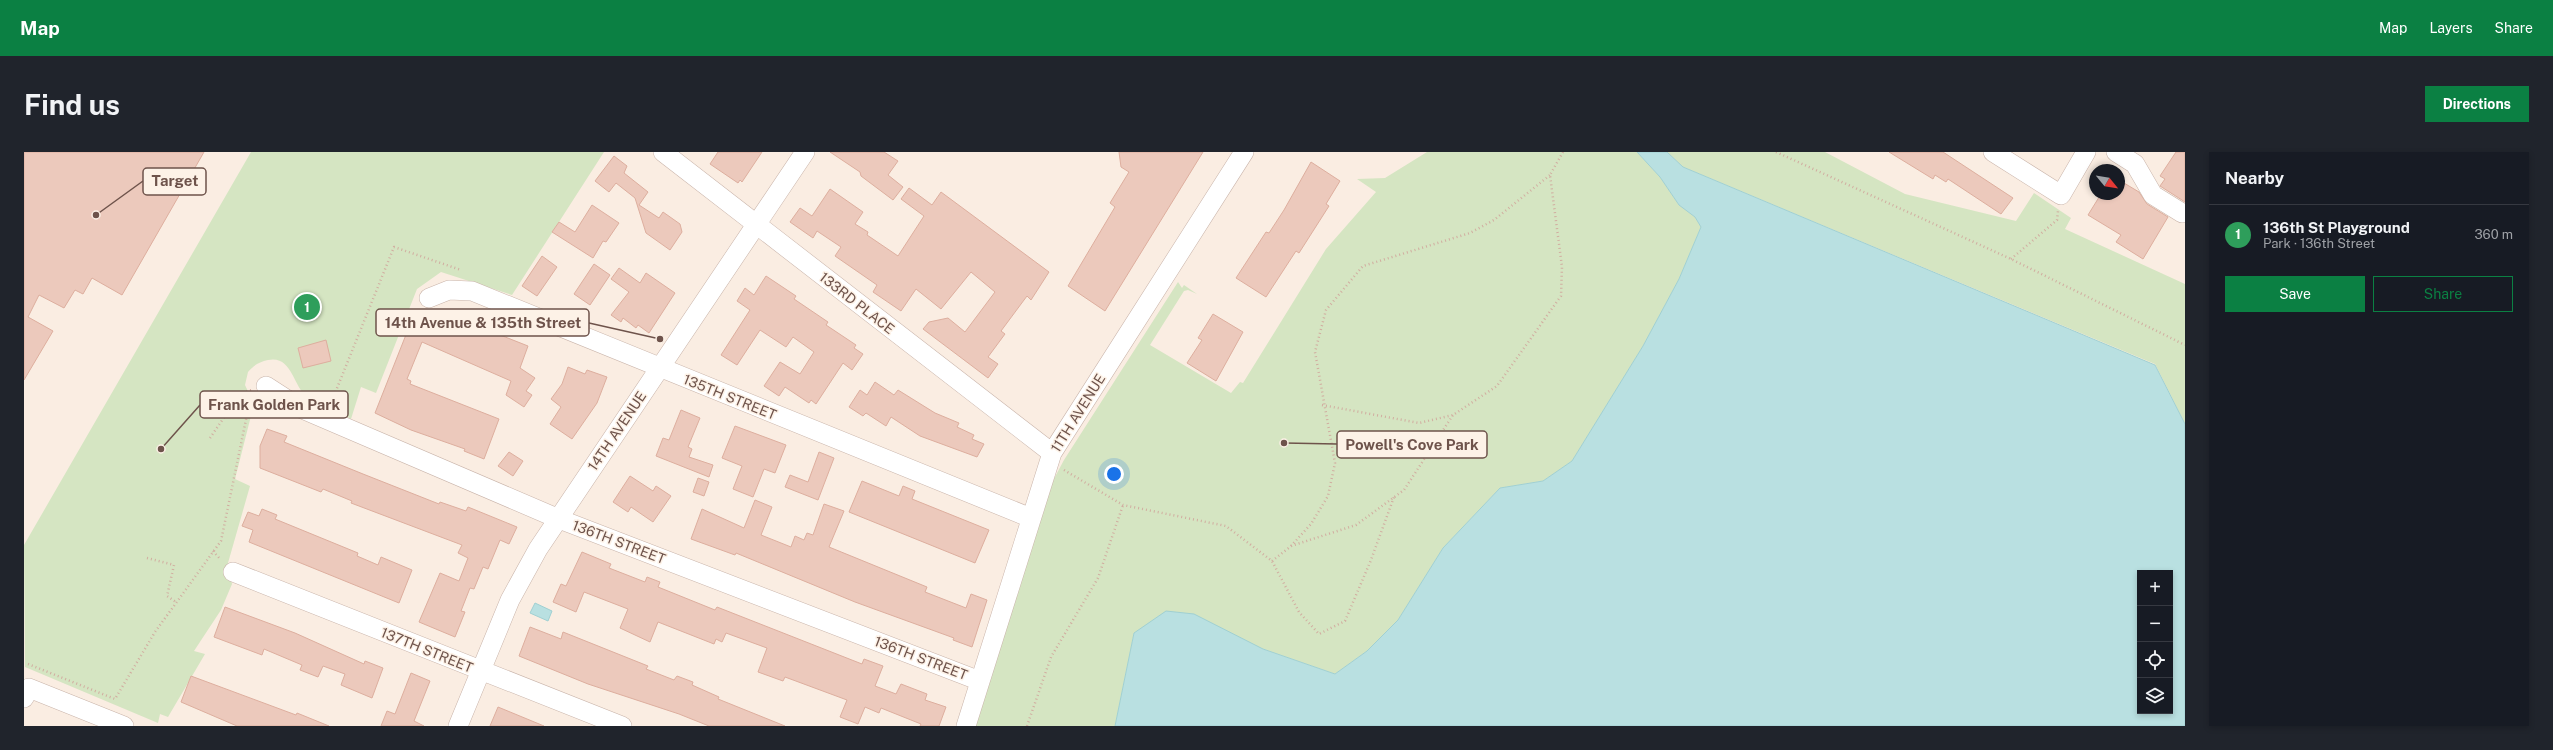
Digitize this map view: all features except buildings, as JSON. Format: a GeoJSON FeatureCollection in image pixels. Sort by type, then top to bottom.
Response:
{"type":"FeatureCollection","features":[{"type":"Feature","properties":{"kind":"street","name":"133RD PLACE"},"geometry":{"type":"LineString","coordinates":[[663,152],[1050,458]]}},
{"type":"Feature","properties":{"kind":"street","name":"14TH AVENUE"},"geometry":{"type":"LineString","coordinates":[[458,726],[510,600],[538,549],[805,152]]}},
{"type":"Feature","properties":{"kind":"street","name":"11TH AVENUE"},"geometry":{"type":"LineString","coordinates":[[966,726],[1050,458],[1244,152]]}},
{"type":"Feature","properties":{"kind":"street"},"geometry":{"type":"LineString","coordinates":[[1993,152],[2061,195],[2086,152]]}},
{"type":"Feature","properties":{"kind":"street"},"geometry":{"type":"LineString","coordinates":[[2116,152],[2135,164],[2153,195],[2182,213]]}},
{"type":"Feature","properties":{"kind":"street","name":"135TH STREET"},"geometry":{"type":"LineString","coordinates":[[429,298],[449,290],[472,291],[1031,518]]}},
{"type":"Feature","properties":{"kind":"street","name":"136TH STREET"},"geometry":{"type":"LineString","coordinates":[[266,386],[300,408],[559,519],[980,681]]}},
{"type":"Feature","properties":{"kind":"street","name":"137TH STREET"},"geometry":{"type":"LineString","coordinates":[[233,572],[622,726]]}},
{"type":"Feature","properties":{"kind":"street"},"geometry":{"type":"LineString","coordinates":[[27,693],[124,726]]}},
{"type":"Feature","properties":{"kind":"path"},"geometry":{"type":"LineString","coordinates":[[1272,561],[1290,547],[1311,524],[1328,496],[1335,464],[1322,405],[1315,352],[1326,310],[1363,266],[1470,233],[1494,220],[1550,175],[1563,152]]}},
{"type":"Feature","properties":{"kind":"path"},"geometry":{"type":"LineString","coordinates":[[1776,152],[2011,259],[2185,345]]}},
{"type":"Feature","properties":{"kind":"path"},"geometry":{"type":"LineString","coordinates":[[1322,405],[1419,422],[1453,415],[1497,386],[1561,296],[1562,267],[1550,175]]}},
{"type":"Feature","properties":{"kind":"path"},"geometry":{"type":"LineString","coordinates":[[2011,259],[2057,220],[2061,195]]}},
{"type":"Feature","properties":{"kind":"path"},"geometry":{"type":"LineString","coordinates":[[331,402],[394,247],[461,270]]}},
{"type":"Feature","properties":{"kind":"path"},"geometry":{"type":"LineString","coordinates":[[210,438],[240,394]]}},
{"type":"Feature","properties":{"kind":"path"},"geometry":{"type":"LineString","coordinates":[[28,664],[115,699],[155,632],[221,541],[249,405]]}},
{"type":"Feature","properties":{"kind":"path"},"geometry":{"type":"LineString","coordinates":[[1290,547],[1356,525],[1404,490],[1453,415]]}},
{"type":"Feature","properties":{"kind":"path"},"geometry":{"type":"LineString","coordinates":[[1050,458],[1070,473],[1123,505],[1226,526],[1272,561],[1299,612],[1319,634],[1345,621],[1372,560],[1394,497]]}},
{"type":"Feature","properties":{"kind":"path"},"geometry":{"type":"LineString","coordinates":[[1027,726],[1051,658],[1098,578],[1123,505]]}},
{"type":"Feature","properties":{"kind":"path"},"geometry":{"type":"LineString","coordinates":[[147,558],[174,564],[167,596],[176,602]]}},
{"type":"Feature","properties":{"kind":"green space"},"geometry":{"type":"Polygon","coordinates":[[[251,152],[604,152],[512,295],[441,272],[417,289],[376,393],[361,387],[351,419],[307,397],[298,386],[291,372],[282,362],[268,360],[252,367],[248,372],[245,385],[254,404],[235,479],[250,486],[228,563],[232,584],[221,610],[194,651],[205,654],[168,717],[160,714],[158,723],[25,667],[24,545],[251,152]]]}},
{"type":"Feature","properties":{"kind":"green space"},"geometry":{"type":"Polygon","coordinates":[[[1427,152],[1637,152],[1660,177],[1679,205],[1695,217],[1701,227],[1679,279],[1643,346],[1572,461],[1543,481],[1500,488],[1443,548],[1398,620],[1367,651],[1335,674],[1263,649],[1134,633],[1115,726],[973,726],[1040,505],[1064,460],[1178,282],[1182,288],[1184,285],[1197,294],[1188,290],[1184,291],[1150,345],[1231,393],[1240,382],[1243,383],[1326,249],[1376,192],[1357,179],[1385,178],[1427,152]]]}},
{"type":"Feature","properties":{"kind":"green space"},"geometry":{"type":"Polygon","coordinates":[[[1667,152],[1825,152],[1905,194],[2016,221],[2034,193],[2071,218],[2065,229],[2185,284],[2185,424],[2155,364],[1683,167],[1667,152]]]}},
{"type":"Feature","properties":{"kind":"water"},"geometry":{"type":"Polygon","coordinates":[[[1637,152],[1667,152],[1683,167],[2155,365],[2185,424],[2185,726],[1115,726],[1134,633],[1166,611],[1194,614],[1263,649],[1335,674],[1367,651],[1398,620],[1443,548],[1500,488],[1543,481],[1572,461],[1643,346],[1679,279],[1701,227],[1695,217],[1679,205],[1660,177],[1637,152]]]}},
{"type":"Feature","properties":{"kind":"water"},"geometry":{"type":"Polygon","coordinates":[[[535,603],[552,611],[548,621],[530,613],[535,603]]]}},
{"type":"Feature","properties":{"kind":"place","name":"Target"},"geometry":{"type":"Point","coordinates":[96,215]}},
{"type":"Feature","properties":{"kind":"place","name":"136th St Playground"},"geometry":{"type":"Point","coordinates":[307,307]}},
{"type":"Feature","properties":{"kind":"place","name":"14th Avenue & 135th Street"},"geometry":{"type":"Point","coordinates":[660,339]}},
{"type":"Feature","properties":{"kind":"place","name":"Powell's Cove Park"},"geometry":{"type":"Point","coordinates":[1284,443]}},
{"type":"Feature","properties":{"kind":"place","name":"Frank Golden Park"},"geometry":{"type":"Point","coordinates":[161,449]}}]}
